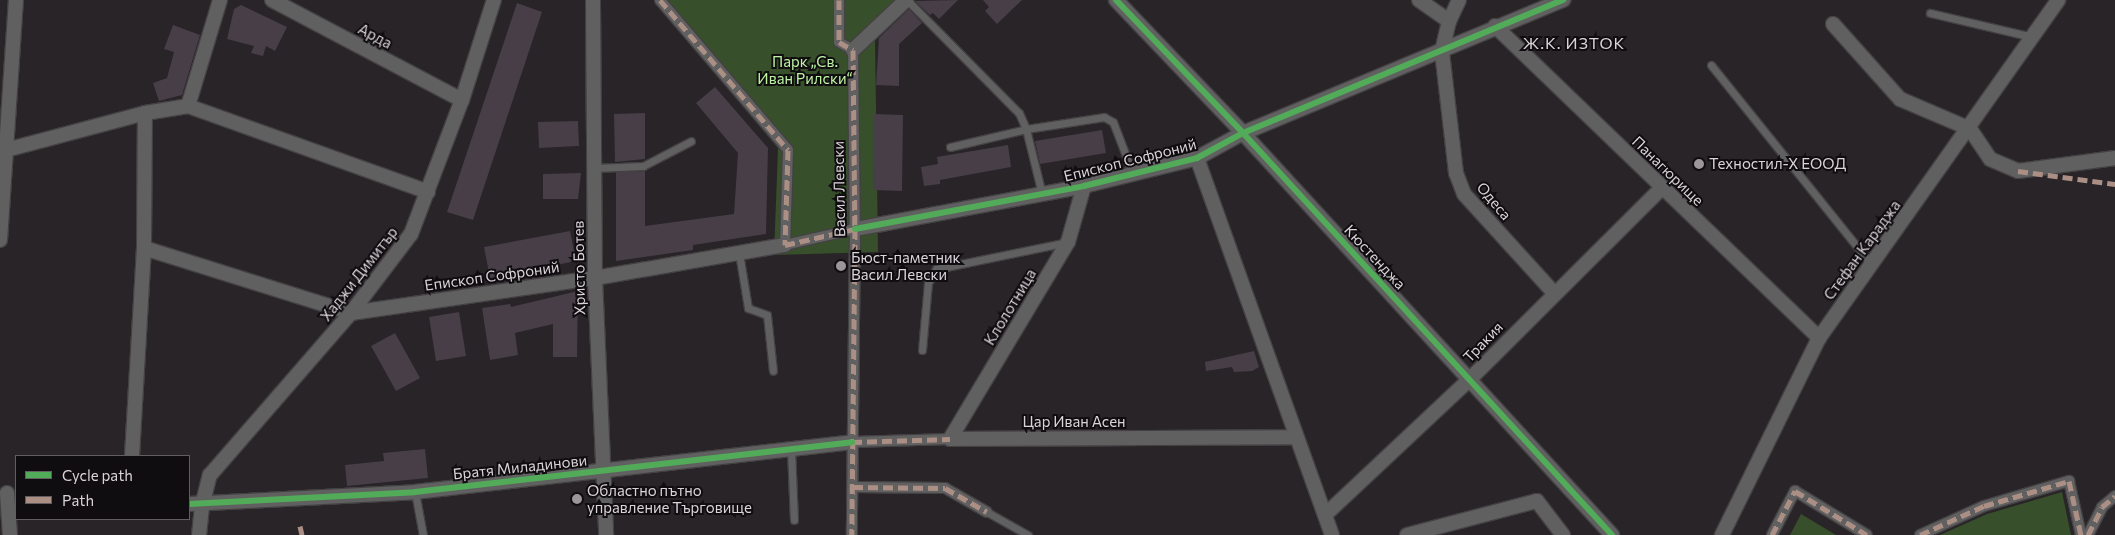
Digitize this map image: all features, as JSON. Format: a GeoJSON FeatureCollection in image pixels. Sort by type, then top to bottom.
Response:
{"type":"FeatureCollection","features":[{"type":"Feature","properties":{"kind":"street"},"geometry":{"type":"LineString","coordinates":[[0,240],[3,148],[16,0]]}},
{"type":"Feature","properties":{"kind":"street"},"geometry":{"type":"LineString","coordinates":[[188,106],[220,0]]}},
{"type":"Feature","properties":{"kind":"street","name":"Арда"},"geometry":{"type":"LineString","coordinates":[[272,0],[462,100]]}},
{"type":"Feature","properties":{"kind":"street","name":"Хаджи Димитър"},"geometry":{"type":"LineString","coordinates":[[199,535],[195,505],[210,475],[351,313],[410,234],[428,192],[462,100],[494,0]]}},
{"type":"Feature","properties":{"kind":"street","name":"Христо Ботев"},"geometry":{"type":"LineString","coordinates":[[593,0],[595,278],[606,535]]}},
{"type":"Feature","properties":{"kind":"street"},"geometry":{"type":"LineString","coordinates":[[660,0],[788,150],[785,245],[855,229]]}},
{"type":"Feature","properties":{"kind":"street"},"geometry":{"type":"LineString","coordinates":[[839,0],[839,42],[853,50],[906,0]]}},
{"type":"Feature","properties":{"kind":"street","name":"Кюстенджа"},"geometry":{"type":"LineString","coordinates":[[1116,0],[1243,133],[1612,535]]}},
{"type":"Feature","properties":{"kind":"street"},"geometry":{"type":"LineString","coordinates":[[1418,0],[1449,21]]}},
{"type":"Feature","properties":{"kind":"street","name":"Одеса"},"geometry":{"type":"LineString","coordinates":[[1459,0],[1449,21],[1442,52],[1456,173],[1464,194],[1554,293]]}},
{"type":"Feature","properties":{"kind":"street","name":"Епископ Софроний"},"geometry":{"type":"LineString","coordinates":[[855,229],[1084,186],[1198,158],[1243,133],[1442,52],[1494,26],[1563,0]]}},
{"type":"Feature","properties":{"kind":"street","name":"Стефан Караджа"},"geometry":{"type":"LineString","coordinates":[[1722,535],[1819,338],[1970,129],[2058,0]]}},
{"type":"Feature","properties":{"kind":"street"},"geometry":{"type":"LineString","coordinates":[[1833,24],[1900,99],[1970,129],[1990,158],[2018,171],[2115,158]]}},
{"type":"Feature","properties":{"kind":"street","name":"Панагюрище"},"geometry":{"type":"LineString","coordinates":[[1494,26],[1819,338]]}},
{"type":"Feature","properties":{"kind":"street","name":"Васил Левски"},"geometry":{"type":"LineString","coordinates":[[852,535],[855,229],[853,50]]}},
{"type":"Feature","properties":{"kind":"street"},"geometry":{"type":"LineString","coordinates":[[3,148],[145,113],[188,106],[428,192]]}},
{"type":"Feature","properties":{"kind":"street"},"geometry":{"type":"LineString","coordinates":[[132,455],[144,248],[145,113]]}},
{"type":"Feature","properties":{"kind":"street"},"geometry":{"type":"LineString","coordinates":[[1198,158],[1332,535]]}},
{"type":"Feature","properties":{"kind":"street","name":"Клолотница"},"geometry":{"type":"LineString","coordinates":[[950,438],[1068,242],[1084,186]]}},
{"type":"Feature","properties":{"kind":"street","name":"Тракия"},"geometry":{"type":"LineString","coordinates":[[1325,515],[1470,379],[1554,293],[1662,188]]}},
{"type":"Feature","properties":{"kind":"street","name":"Епископ Софроний"},"geometry":{"type":"LineString","coordinates":[[351,313],[595,278],[785,245]]}},
{"type":"Feature","properties":{"kind":"street"},"geometry":{"type":"LineString","coordinates":[[144,248],[351,313]]}},
{"type":"Feature","properties":{"kind":"street","name":"Цар Иван Асен"},"geometry":{"type":"LineString","coordinates":[[852,442],[950,438],[1296,437]]}},
{"type":"Feature","properties":{"kind":"street","name":"Братя Миладинови"},"geometry":{"type":"LineString","coordinates":[[195,505],[415,492],[852,442]]}},
{"type":"Feature","properties":{"kind":"street"},"geometry":{"type":"LineString","coordinates":[[1920,535],[1984,506],[2069,481],[2081,535]]}},
{"type":"Feature","properties":{"kind":"street"},"geometry":{"type":"LineString","coordinates":[[853,488],[944,488],[987,512]]}},
{"type":"Feature","properties":{"kind":"street"},"geometry":{"type":"LineString","coordinates":[[1772,535],[1795,491],[1867,535]]}},
{"type":"Feature","properties":{"kind":"street"},"geometry":{"type":"LineString","coordinates":[[8,494],[10,535]]}},
{"type":"Feature","properties":{"kind":"street"},"geometry":{"type":"LineString","coordinates":[[2088,535],[2102,506],[2115,496]]}},
{"type":"Feature","properties":{"kind":"street"},"geometry":{"type":"LineString","coordinates":[[1407,535],[1537,501],[1563,535]]}},
{"type":"Feature","properties":{"kind":"lane"},"geometry":{"type":"LineString","coordinates":[[906,0],[1019,113],[1026,129],[1042,194]]}},
{"type":"Feature","properties":{"kind":"lane"},"geometry":{"type":"LineString","coordinates":[[1930,13],[2032,37]]}},
{"type":"Feature","properties":{"kind":"lane"},"geometry":{"type":"LineString","coordinates":[[1712,65],[1871,264]]}},
{"type":"Feature","properties":{"kind":"lane"},"geometry":{"type":"LineString","coordinates":[[950,147],[1026,129],[1104,117],[1113,122],[1133,174]]}},
{"type":"Feature","properties":{"kind":"lane"},"geometry":{"type":"LineString","coordinates":[[594,168],[643,166],[691,141]]}},
{"type":"Feature","properties":{"kind":"lane"},"geometry":{"type":"LineString","coordinates":[[922,350],[928,284],[936,269],[1068,242]]}},
{"type":"Feature","properties":{"kind":"lane"},"geometry":{"type":"LineString","coordinates":[[739,253],[748,308],[767,315],[773,370]]}},
{"type":"Feature","properties":{"kind":"lane"},"geometry":{"type":"LineString","coordinates":[[791,449],[794,520]]}},
{"type":"Feature","properties":{"kind":"lane"},"geometry":{"type":"LineString","coordinates":[[415,492],[423,535]]}},
{"type":"Feature","properties":{"kind":"lane"},"geometry":{"type":"LineString","coordinates":[[987,512],[1028,535]]}},
{"type":"Feature","properties":{"kind":"green space","name":"Парк „Св. Иван Рилски“"},"geometry":{"type":"Polygon","coordinates":[[[655,0],[915,0],[875,37],[878,252],[774,255],[778,148],[655,0]]]}},
{"type":"Feature","properties":{"kind":"green space"},"geometry":{"type":"Polygon","coordinates":[[[2062,492],[2071,535],[1940,535],[1987,514],[2062,492]]]}},
{"type":"Feature","properties":{"kind":"green space"},"geometry":{"type":"Polygon","coordinates":[[[1801,514],[1836,535],[1790,535],[1801,514]]]}},
{"type":"Feature","properties":{"kind":"building"},"geometry":{"type":"Polygon","coordinates":[[[958,0],[939,19],[933,13],[930,15],[915,1],[958,0]]]}},
{"type":"Feature","properties":{"kind":"building"},"geometry":{"type":"Polygon","coordinates":[[[983,0],[1022,0],[997,24],[985,11],[989,7],[983,0]]]}},
{"type":"Feature","properties":{"kind":"building"},"geometry":{"type":"Polygon","coordinates":[[[517,3],[542,12],[473,220],[447,212],[517,3]]]}},
{"type":"Feature","properties":{"kind":"building"},"geometry":{"type":"Polygon","coordinates":[[[241,5],[287,27],[275,51],[266,46],[263,56],[251,53],[254,46],[227,39],[234,9],[241,5]]]}},
{"type":"Feature","properties":{"kind":"building"},"geometry":{"type":"Polygon","coordinates":[[[909,9],[922,23],[899,44],[899,86],[876,85],[879,38],[909,9]]]}},
{"type":"Feature","properties":{"kind":"building"},"geometry":{"type":"Polygon","coordinates":[[[173,25],[200,35],[182,95],[159,101],[153,83],[167,78],[174,52],[164,49],[173,25]]]}},
{"type":"Feature","properties":{"kind":"building"},"geometry":{"type":"Polygon","coordinates":[[[715,87],[768,148],[766,234],[693,245],[693,250],[616,261],[616,172],[645,171],[645,226],[734,214],[738,153],[696,103],[715,87]]]}},
{"type":"Feature","properties":{"kind":"building"},"geometry":{"type":"Polygon","coordinates":[[[645,113],[645,159],[615,162],[614,114],[645,113]]]}},
{"type":"Feature","properties":{"kind":"building"},"geometry":{"type":"Polygon","coordinates":[[[874,114],[903,115],[902,191],[873,190],[874,114]]]}},
{"type":"Feature","properties":{"kind":"building"},"geometry":{"type":"Polygon","coordinates":[[[578,121],[579,146],[539,148],[538,122],[578,121]]]}},
{"type":"Feature","properties":{"kind":"building"},"geometry":{"type":"Polygon","coordinates":[[[1102,130],[1106,153],[1040,164],[1035,141],[1102,130]]]}},
{"type":"Feature","properties":{"kind":"building"},"geometry":{"type":"Polygon","coordinates":[[[1008,145],[1011,167],[940,180],[940,184],[924,186],[921,167],[938,164],[937,157],[1008,145]]]}},
{"type":"Feature","properties":{"kind":"building"},"geometry":{"type":"Polygon","coordinates":[[[581,173],[578,199],[543,199],[543,174],[581,173]]]}},
{"type":"Feature","properties":{"kind":"building"},"geometry":{"type":"Polygon","coordinates":[[[570,231],[576,261],[490,278],[484,247],[570,231]]]}},
{"type":"Feature","properties":{"kind":"building"},"geometry":{"type":"Polygon","coordinates":[[[578,291],[577,357],[553,357],[553,324],[515,333],[518,355],[490,360],[482,308],[510,304],[511,307],[578,291]]]}},
{"type":"Feature","properties":{"kind":"building"},"geometry":{"type":"Polygon","coordinates":[[[459,312],[466,356],[436,361],[429,317],[459,312]]]}},
{"type":"Feature","properties":{"kind":"building"},"geometry":{"type":"Polygon","coordinates":[[[395,333],[420,378],[396,391],[371,346],[395,333]]]}},
{"type":"Feature","properties":{"kind":"building"},"geometry":{"type":"Polygon","coordinates":[[[1254,351],[1259,367],[1252,371],[1234,372],[1232,367],[1206,371],[1205,362],[1254,351]]]}},
{"type":"Feature","properties":{"kind":"building"},"geometry":{"type":"Polygon","coordinates":[[[425,449],[428,478],[347,486],[345,465],[384,461],[383,453],[425,449]]]}},
{"type":"Feature","properties":{"kind":"marked path"},"geometry":{"type":"LineString","coordinates":[[660,0],[788,150],[785,245],[855,229]]}},
{"type":"Feature","properties":{"kind":"marked path"},"geometry":{"type":"LineString","coordinates":[[839,0],[839,42],[853,50],[855,229],[852,535]]}},
{"type":"Feature","properties":{"kind":"marked path"},"geometry":{"type":"LineString","coordinates":[[2018,171],[2115,184]]}},
{"type":"Feature","properties":{"kind":"marked path"},"geometry":{"type":"LineString","coordinates":[[852,442],[950,439]]}},
{"type":"Feature","properties":{"kind":"marked path"},"geometry":{"type":"LineString","coordinates":[[1920,535],[1984,506],[2069,481],[2081,535]]}},
{"type":"Feature","properties":{"kind":"marked path"},"geometry":{"type":"LineString","coordinates":[[853,487],[945,488],[987,512]]}},
{"type":"Feature","properties":{"kind":"marked path"},"geometry":{"type":"LineString","coordinates":[[1772,535],[1795,491],[1867,535]]}},
{"type":"Feature","properties":{"kind":"marked path"},"geometry":{"type":"LineString","coordinates":[[2088,535],[2102,507],[2115,496]]}},
{"type":"Feature","properties":{"kind":"marked path"},"geometry":{"type":"LineString","coordinates":[[300,526],[302,535]]}},
{"type":"Feature","properties":{"kind":"cycle path"},"geometry":{"type":"LineString","coordinates":[[1116,0],[1243,133],[1612,535]]}},
{"type":"Feature","properties":{"kind":"cycle path"},"geometry":{"type":"LineString","coordinates":[[855,229],[1084,186],[1197,158],[1243,133],[1563,0]]}},
{"type":"Feature","properties":{"kind":"cycle path"},"geometry":{"type":"LineString","coordinates":[[190,504],[415,492],[852,442]]}},
{"type":"Feature","properties":{"kind":"place","name":"Техностил-Х ЕООД"},"geometry":{"type":"Point","coordinates":[1699,164]}},
{"type":"Feature","properties":{"kind":"place","name":"Бюст-паметник Васил Левски"},"geometry":{"type":"Point","coordinates":[841,266]}},
{"type":"Feature","properties":{"kind":"place","name":"Областно пътно управление Търговище"},"geometry":{"type":"Point","coordinates":[577,499]}},
{"type":"Feature","properties":{"kind":"district","name":"Ж.К. ИЗТОК"},"geometry":{"type":"Point","coordinates":[1574,43]}}]}
